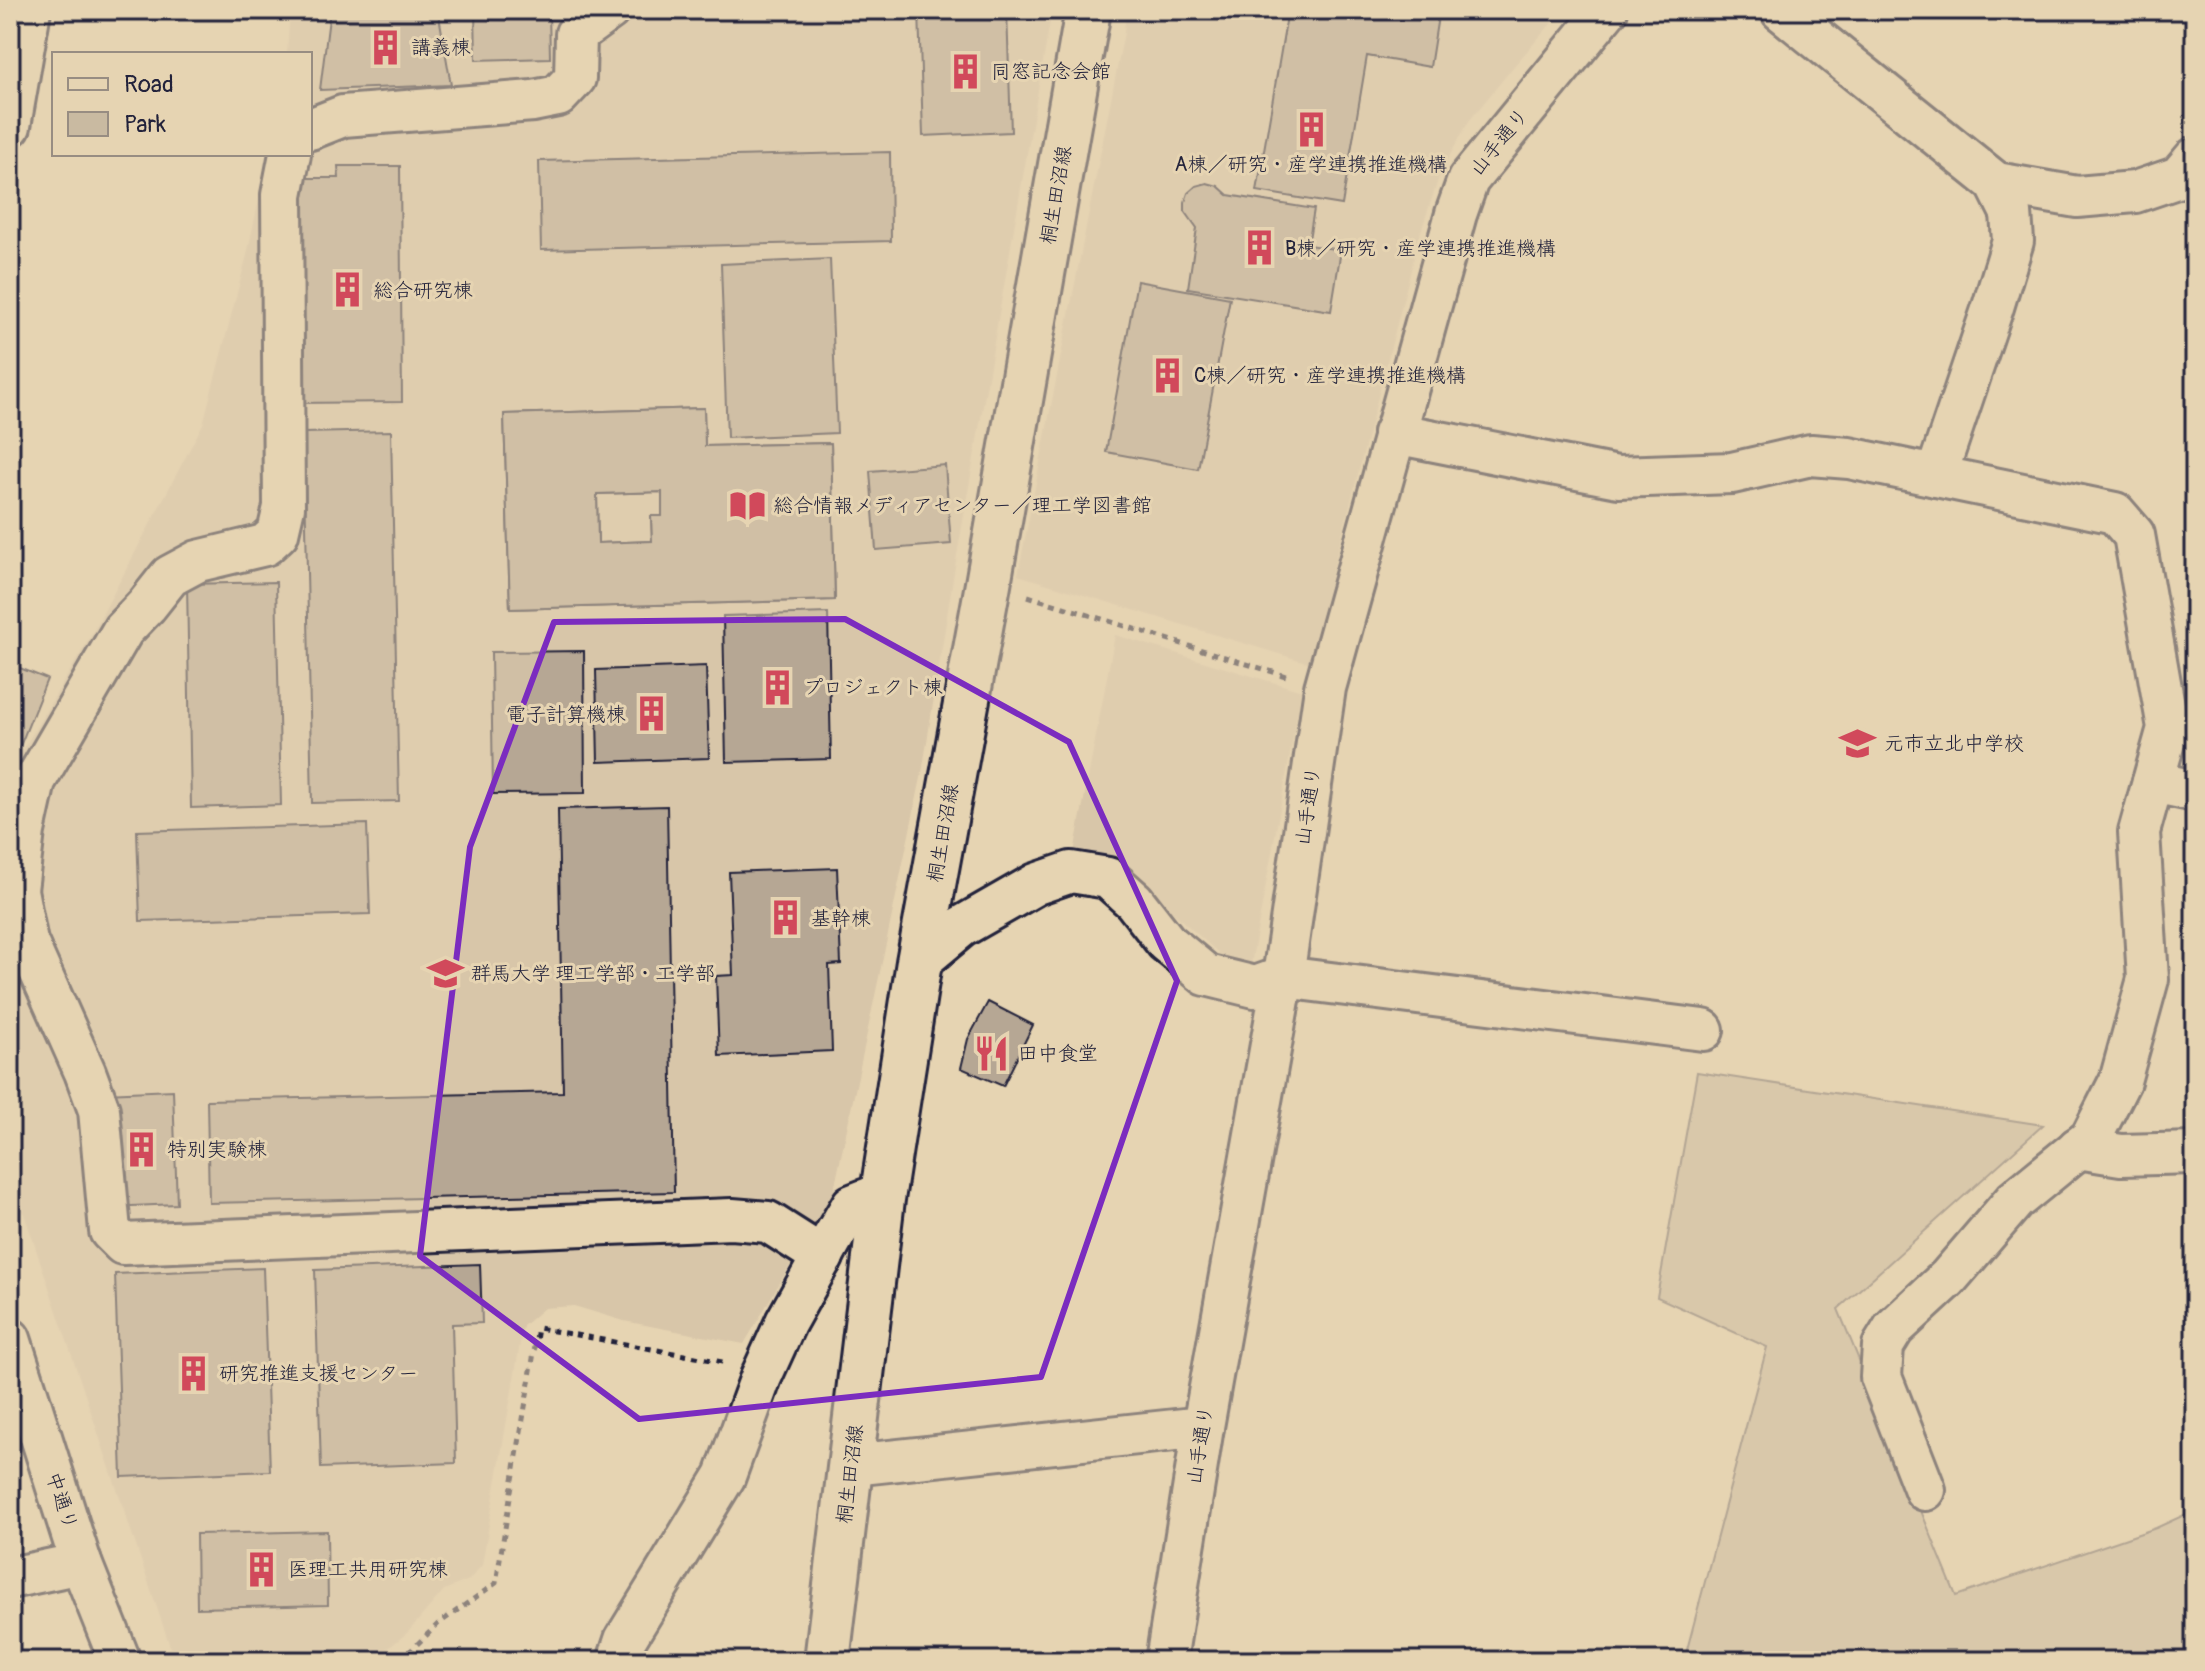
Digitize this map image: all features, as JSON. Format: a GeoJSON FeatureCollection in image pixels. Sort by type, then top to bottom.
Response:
{"type":"FeatureCollection","features":[{"type":"Feature","properties":{"kind":"main road","name":"桐生田沼線"},"geometry":{"type":"LineString","coordinates":[[827,1661],[882,1199],[919,962],[1088,10]]}},
{"type":"Feature","properties":{"kind":"street"},"geometry":{"type":"LineString","coordinates":[[10,126],[30,10]]}},
{"type":"Feature","properties":{"kind":"street"},"geometry":{"type":"LineString","coordinates":[[312,128],[343,116],[533,101],[558,96],[575,78],[575,22],[609,10]]}},
{"type":"Feature","properties":{"kind":"street","name":"山手通り"},"geometry":{"type":"LineString","coordinates":[[1166,1661],[1203,1427],[1283,977],[1325,688],[1394,433],[1468,180],[1607,10]]}},
{"type":"Feature","properties":{"kind":"street"},"geometry":{"type":"LineString","coordinates":[[1781,10],[1996,183],[2011,213],[2013,241],[1936,476]]}},
{"type":"Feature","properties":{"kind":"street"},"geometry":{"type":"LineString","coordinates":[[290,156],[282,195],[284,507],[278,533],[265,545],[198,561],[170,576],[123,630],[35,781],[24,831],[17,890],[27,942],[99,1110],[110,1231],[123,1244],[146,1244],[732,1219],[768,1222],[823,1257]]}},
{"type":"Feature","properties":{"kind":"street"},"geometry":{"type":"LineString","coordinates":[[1996,183],[2077,197],[2135,192],[2179,177],[2195,158]]}},
{"type":"Feature","properties":{"kind":"street"},"geometry":{"type":"LineString","coordinates":[[1394,433],[1618,477],[1732,473],[1811,455],[1849,458],[2115,513],[2134,535],[2179,698],[2139,832],[2148,979],[2120,1081],[2091,1138],[2015,1200],[1948,1278],[1894,1328],[1883,1346],[1881,1377],[1925,1490]]}},
{"type":"Feature","properties":{"kind":"street"},"geometry":{"type":"LineString","coordinates":[[2153,782],[2195,791]]}},
{"type":"Feature","properties":{"kind":"street"},"geometry":{"type":"LineString","coordinates":[[919,962],[961,927],[1036,884],[1071,872],[1108,878],[1134,901],[1166,942],[1206,975],[1255,987],[1283,977],[1703,1030]]}},
{"type":"Feature","properties":{"kind":"street"},"geometry":{"type":"LineString","coordinates":[[2078,1148],[2121,1155],[2195,1153]]}},
{"type":"Feature","properties":{"kind":"street"},"geometry":{"type":"LineString","coordinates":[[618,1661],[625,1640],[725,1476],[761,1377],[786,1322],[852,1205],[867,1199],[882,1199]]}},
{"type":"Feature","properties":{"kind":"street","name":"中通り"},"geometry":{"type":"LineString","coordinates":[[10,1339],[81,1563],[120,1661]]}},
{"type":"Feature","properties":{"kind":"street"},"geometry":{"type":"LineString","coordinates":[[852,1465],[1203,1427]]}},
{"type":"Feature","properties":{"kind":"street"},"geometry":{"type":"LineString","coordinates":[[10,1578],[81,1563]]}},
{"type":"Feature","properties":{"kind":"path"},"geometry":{"type":"LineString","coordinates":[[988,584],[1325,688]]}},
{"type":"Feature","properties":{"kind":"path"},"geometry":{"type":"LineString","coordinates":[[400,1661],[438,1624],[496,1583],[538,1328],[729,1363],[761,1377]]}},
{"type":"Feature","properties":{"kind":"highlighted area"},"geometry":{"type":"Polygon","coordinates":[[[845,619],[1069,742],[1177,981],[1041,1377],[639,1419],[420,1256],[470,847],[554,622],[845,619]]]}},
{"type":"Feature","properties":{"kind":"shaded area","name":"群馬大学 理工学部・工学部"},"geometry":{"type":"Polygon","coordinates":[[[290,10],[1052,10],[922,773],[834,1190],[744,1344],[624,1321],[574,1306],[544,1308],[523,1326],[482,1565],[469,1580],[444,1590],[408,1632],[385,1651],[357,1661],[175,1661],[10,1172],[10,765],[24,748],[91,636],[203,424],[247,255],[269,156],[312,156],[312,52],[287,52],[290,10]]]}},
{"type":"Feature","properties":{"kind":"shaded area"},"geometry":{"type":"Polygon","coordinates":[[[1126,10],[1563,10],[1469,121],[1441,171],[1421,231],[1309,663],[1018,575],[1126,10]]]}},
{"type":"Feature","properties":{"kind":"shaded area"},"geometry":{"type":"Polygon","coordinates":[[[1115,635],[1302,691],[1251,964],[1222,956],[1117,863],[1073,858],[1115,635]]]}},
{"type":"Feature","properties":{"kind":"green space"},"geometry":{"type":"Polygon","coordinates":[[[1697,1072],[2043,1125],[1838,1309],[1956,1596],[2156,1528],[2195,1510],[2195,1661],[1684,1661],[1767,1347],[1657,1297],[1697,1072]]]}},
{"type":"Feature","properties":{"kind":"building","name":"講義棟"},"geometry":{"type":"Polygon","coordinates":[[[330,10],[438,10],[451,85],[320,90],[330,10]]]}},
{"type":"Feature","properties":{"kind":"building"},"geometry":{"type":"Polygon","coordinates":[[[475,10],[549,10],[550,58],[476,60],[475,10]]]}},
{"type":"Feature","properties":{"kind":"building","name":"同窓記念会館"},"geometry":{"type":"Polygon","coordinates":[[[919,10],[1007,10],[1011,132],[923,136],[919,10]]]}},
{"type":"Feature","properties":{"kind":"building","name":"A棟／研究・産学連携推進機構"},"geometry":{"type":"Polygon","coordinates":[[[1288,10],[1439,10],[1430,67],[1367,56],[1342,205],[1257,191],[1288,10]]]}},
{"type":"Feature","properties":{"kind":"building"},"geometry":{"type":"Polygon","coordinates":[[[890,152],[891,241],[541,250],[539,161],[890,152]]]}},
{"type":"Feature","properties":{"kind":"building","name":"総合研究棟"},"geometry":{"type":"Polygon","coordinates":[[[338,166],[400,166],[402,402],[294,403],[292,178],[339,178],[338,166]]]}},
{"type":"Feature","properties":{"kind":"building","name":"B棟／研究・産学連携推進機構"},"geometry":{"type":"Polygon","coordinates":[[[1207,183],[1218,186],[1228,195],[1314,209],[1308,245],[1341,250],[1331,311],[1188,288],[1197,228],[1185,211],[1185,202],[1188,193],[1196,186],[1207,183]]]}},
{"type":"Feature","properties":{"kind":"building"},"geometry":{"type":"Polygon","coordinates":[[[830,259],[837,433],[727,438],[721,264],[830,259]]]}},
{"type":"Feature","properties":{"kind":"building","name":"C棟／研究・産学連携推進機構"},"geometry":{"type":"Polygon","coordinates":[[[1137,281],[1230,298],[1198,469],[1106,452],[1137,281]]]}},
{"type":"Feature","properties":{"kind":"building","name":"総合情報メディアセンター／理工学図書館"},"geometry":{"type":"Polygon","coordinates":[[[704,408],[705,446],[831,443],[835,600],[510,609],[504,414],[704,408]],[[662,492],[597,494],[598,543],[652,541],[651,516],[662,516],[662,492]]]}},
{"type":"Feature","properties":{"kind":"building","name":"総合情報メディアセンター／理工学図書館"},"geometry":{"type":"Polygon","coordinates":[[[704,408],[705,446],[831,443],[835,600],[510,609],[504,414],[704,408]],[[662,492],[597,494],[598,543],[652,541],[651,516],[662,516],[662,492]]]}},
{"type":"Feature","properties":{"kind":"building"},"geometry":{"type":"Polygon","coordinates":[[[391,431],[399,801],[312,803],[304,433],[391,431]]]}},
{"type":"Feature","properties":{"kind":"building"},"geometry":{"type":"Polygon","coordinates":[[[945,465],[951,544],[876,550],[870,471],[945,465]]]}},
{"type":"Feature","properties":{"kind":"building"},"geometry":{"type":"Polygon","coordinates":[[[276,582],[281,805],[191,808],[187,584],[276,582]]]}},
{"type":"Feature","properties":{"kind":"building","name":"プロジェクト棟"},"geometry":{"type":"Polygon","coordinates":[[[828,613],[831,759],[726,762],[723,616],[828,613]]]}},
{"type":"Feature","properties":{"kind":"building"},"geometry":{"type":"Polygon","coordinates":[[[584,651],[585,793],[493,794],[491,652],[584,651]]]}},
{"type":"Feature","properties":{"kind":"building"},"geometry":{"type":"Polygon","coordinates":[[[10,664],[47,679],[16,756],[10,753],[10,664]]]}},
{"type":"Feature","properties":{"kind":"building","name":"電子計算機棟"},"geometry":{"type":"Polygon","coordinates":[[[706,666],[709,758],[598,762],[596,670],[706,666]]]}},
{"type":"Feature","properties":{"kind":"building"},"geometry":{"type":"Polygon","coordinates":[[[667,806],[674,1192],[209,1203],[207,1100],[563,1092],[558,809],[667,806]]]}},
{"type":"Feature","properties":{"kind":"building"},"geometry":{"type":"Polygon","coordinates":[[[367,824],[370,914],[140,921],[137,831],[367,824]]]}},
{"type":"Feature","properties":{"kind":"building","name":"基幹棟"},"geometry":{"type":"Polygon","coordinates":[[[837,868],[841,964],[829,965],[832,1051],[719,1056],[716,976],[733,975],[729,872],[837,868]]]}},
{"type":"Feature","properties":{"kind":"building","name":"田中食堂"},"geometry":{"type":"Polygon","coordinates":[[[988,1002],[1033,1025],[1003,1086],[961,1068],[968,1039],[988,1002]]]}},
{"type":"Feature","properties":{"kind":"building","name":"特別実験棟"},"geometry":{"type":"Polygon","coordinates":[[[173,1090],[177,1204],[109,1207],[105,1093],[173,1090]]]}},
{"type":"Feature","properties":{"kind":"building"},"geometry":{"type":"Polygon","coordinates":[[[480,1264],[482,1323],[452,1324],[456,1463],[321,1468],[315,1270],[480,1264]]]}},
{"type":"Feature","properties":{"kind":"building","name":"研究推進支援センター"},"geometry":{"type":"Polygon","coordinates":[[[263,1268],[270,1471],[122,1477],[115,1274],[263,1268]]]}},
{"type":"Feature","properties":{"kind":"building","name":"医理工共用研究棟"},"geometry":{"type":"Polygon","coordinates":[[[327,1531],[328,1605],[197,1608],[196,1534],[327,1531]]]}},
{"type":"Feature","properties":{"kind":"place","name":"講義棟"},"geometry":{"type":"Point","coordinates":[385,47]}},
{"type":"Feature","properties":{"kind":"place","name":"同窓記念会館"},"geometry":{"type":"Point","coordinates":[965,71]}},
{"type":"Feature","properties":{"kind":"place","name":"A棟／研究・産学連携推進機構"},"geometry":{"type":"Point","coordinates":[1311,129]}},
{"type":"Feature","properties":{"kind":"place","name":"B棟／研究・産学連携推進機構"},"geometry":{"type":"Point","coordinates":[1259,248]}},
{"type":"Feature","properties":{"kind":"place","name":"総合研究棟"},"geometry":{"type":"Point","coordinates":[347,290]}},
{"type":"Feature","properties":{"kind":"place","name":"C棟／研究・産学連携推進機構"},"geometry":{"type":"Point","coordinates":[1168,375]}},
{"type":"Feature","properties":{"kind":"place","name":"総合情報メディアセンター／理工学図書館"},"geometry":{"type":"Point","coordinates":[747,505]}},
{"type":"Feature","properties":{"kind":"place","name":"プロジェクト棟"},"geometry":{"type":"Point","coordinates":[777,687]}},
{"type":"Feature","properties":{"kind":"place","name":"電子計算機棟"},"geometry":{"type":"Point","coordinates":[652,714]}},
{"type":"Feature","properties":{"kind":"place","name":"元市立北中学校"},"geometry":{"type":"Point","coordinates":[1858,743]}},
{"type":"Feature","properties":{"kind":"place","name":"基幹棟"},"geometry":{"type":"Point","coordinates":[785,918]}},
{"type":"Feature","properties":{"kind":"place","name":"群馬大学 理工学部・工学部"},"geometry":{"type":"Point","coordinates":[445,973]}},
{"type":"Feature","properties":{"kind":"place","name":"田中食堂"},"geometry":{"type":"Point","coordinates":[992,1053]}},
{"type":"Feature","properties":{"kind":"place","name":"特別実験棟"},"geometry":{"type":"Point","coordinates":[141,1149]}},
{"type":"Feature","properties":{"kind":"place","name":"研究推進支援センター"},"geometry":{"type":"Point","coordinates":[193,1373]}},
{"type":"Feature","properties":{"kind":"place","name":"医理工共用研究棟"},"geometry":{"type":"Point","coordinates":[262,1569]}}]}
